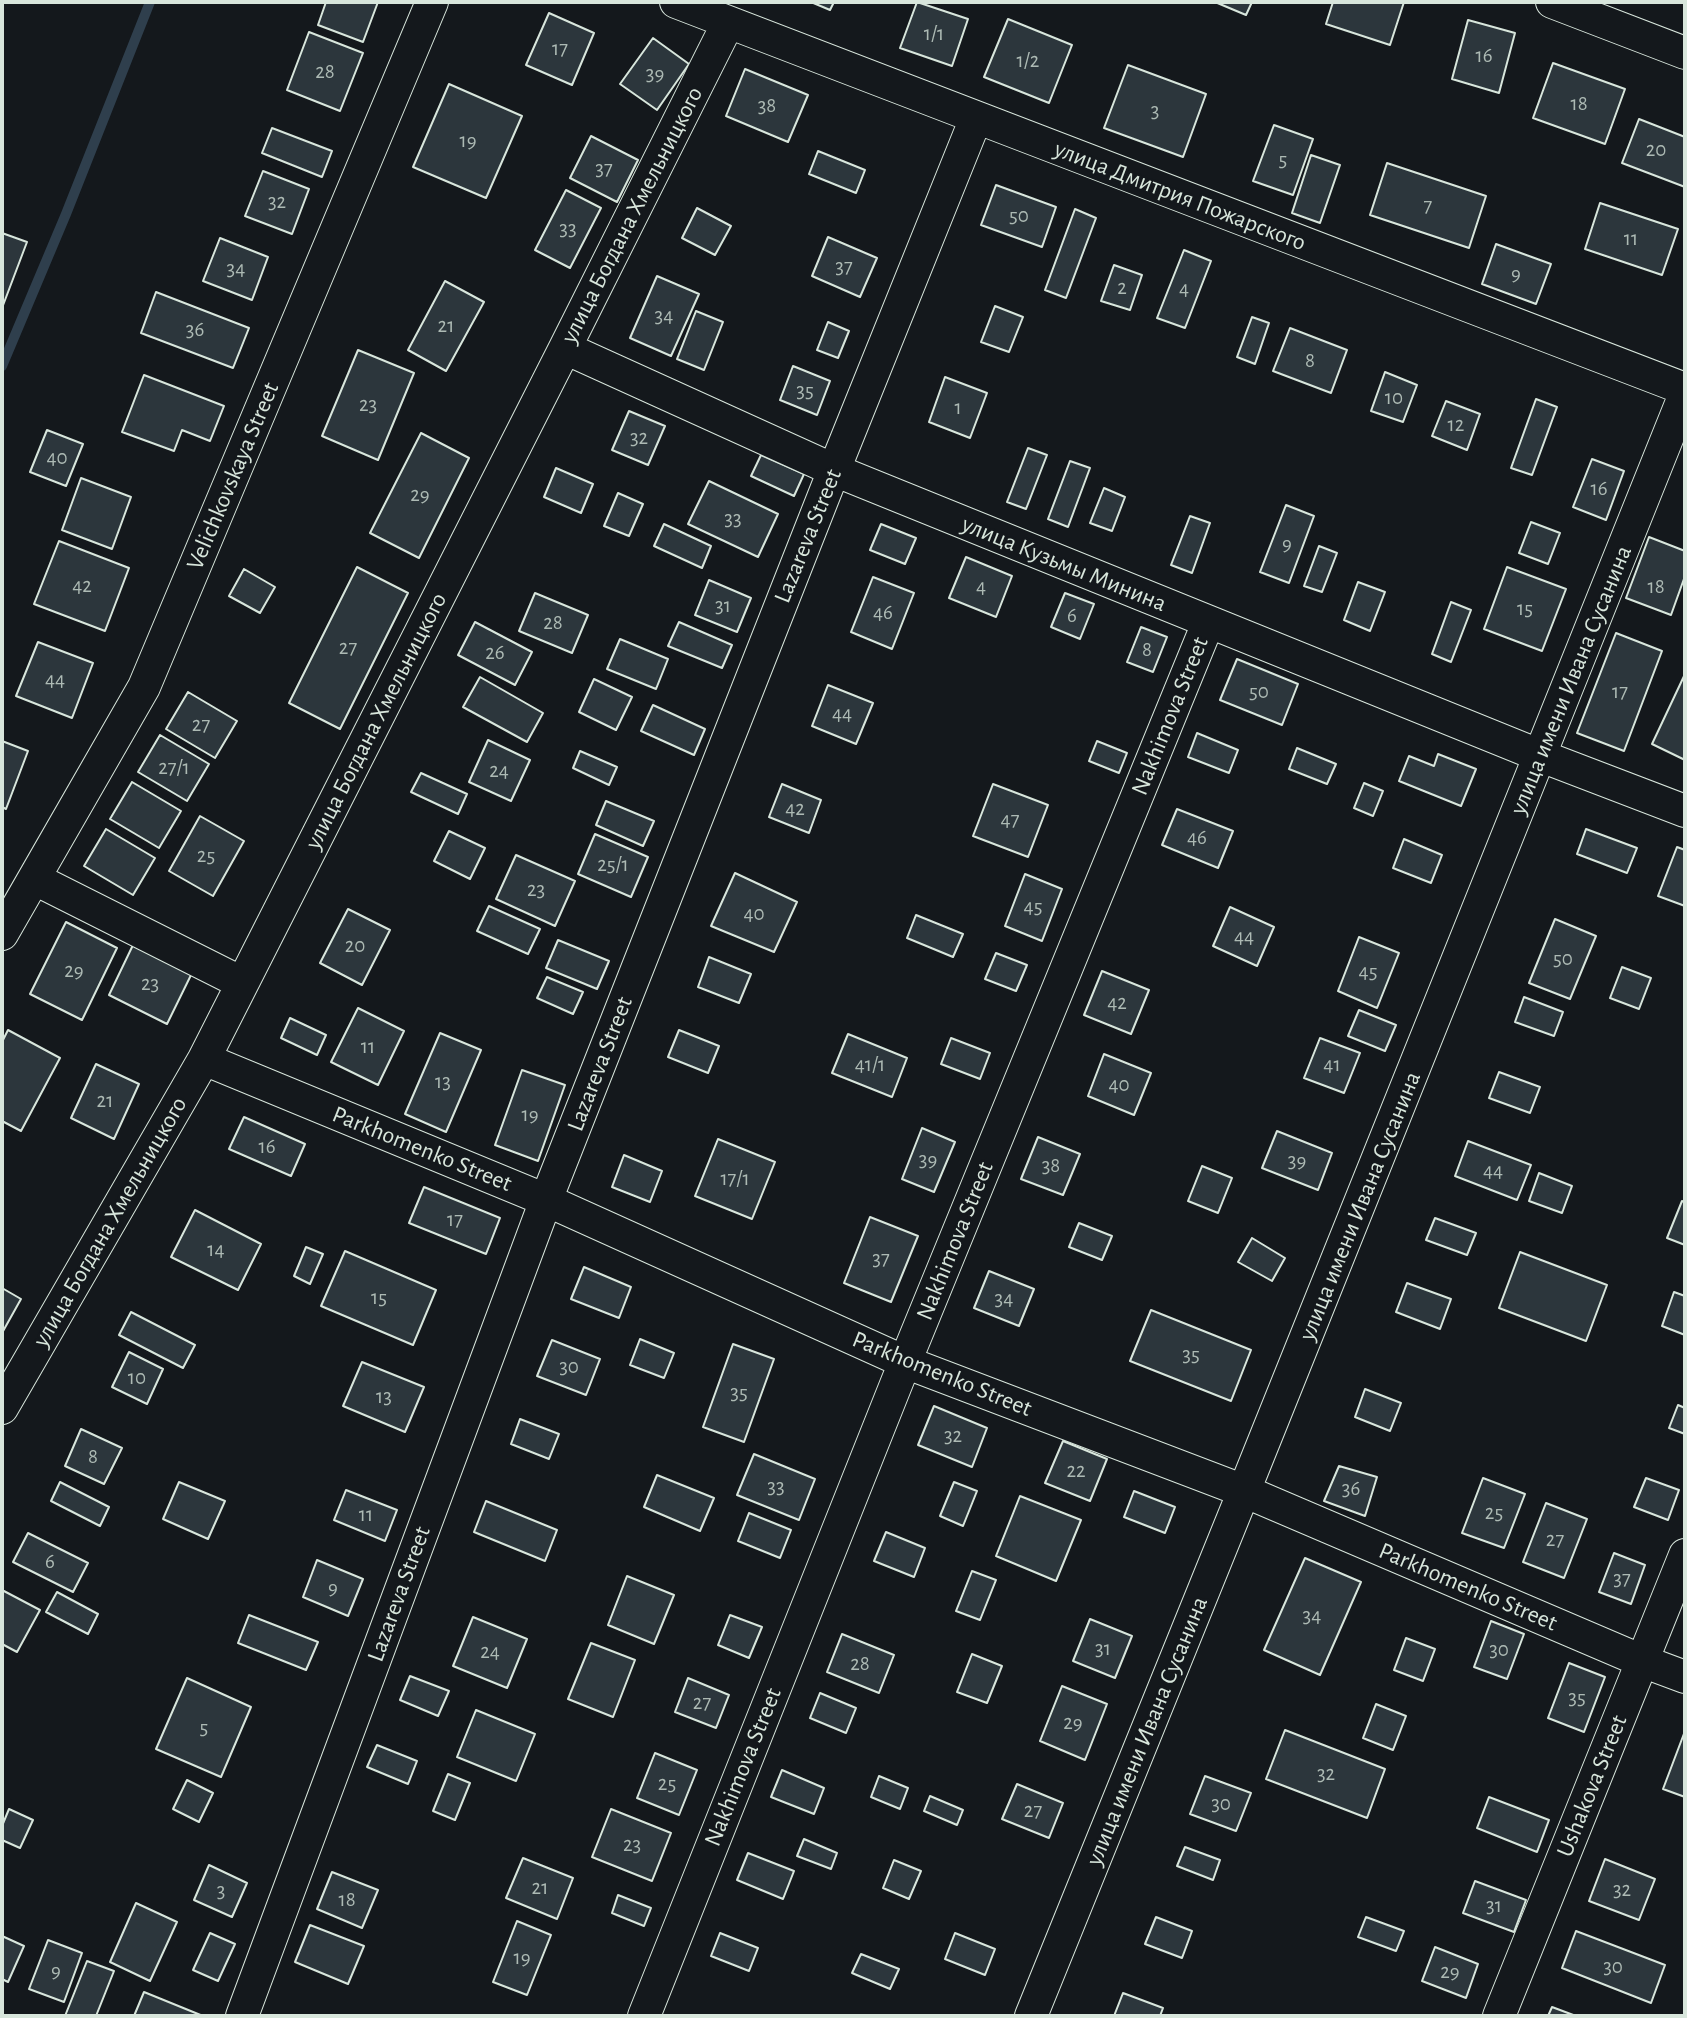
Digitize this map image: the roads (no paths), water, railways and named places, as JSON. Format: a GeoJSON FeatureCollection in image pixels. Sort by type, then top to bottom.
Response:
{"type":"FeatureCollection","features":[{"type":"Feature","properties":{"kind":"street","name":"Velichkovskaya Street"},"geometry":{"type":"LineString","coordinates":[[2,934],[144,687],[432,2]]}},
{"type":"Feature","properties":{"kind":"street","name":"улица Дмитрия Пожарского"},"geometry":{"type":"LineString","coordinates":[[676,2],[1685,391]]}},
{"type":"Feature","properties":{"kind":"street"},"geometry":{"type":"LineString","coordinates":[[1552,2],[1685,53]]}},
{"type":"Feature","properties":{"kind":"street","name":"улица Богдана Хмельницкого"},"geometry":{"type":"LineString","coordinates":[[2,1408],[204,1059],[729,23]]}},
{"type":"Feature","properties":{"kind":"street","name":"Lazareva Street"},"geometry":{"type":"LineString","coordinates":[[242,2016],[546,1200],[976,118]]}},
{"type":"Feature","properties":{"kind":"street","name":"улица Кузьмы Минина"},"geometry":{"type":"LineString","coordinates":[[565,348],[834,470],[1541,757],[1685,811]]}},
{"type":"Feature","properties":{"kind":"street","name":"улица имени Ивана Сусанина"},"geometry":{"type":"LineString","coordinates":[[1031,2016],[1541,757],[1685,391]]}},
{"type":"Feature","properties":{"kind":"street","name":"Nakhimova Street"},"geometry":{"type":"LineString","coordinates":[[644,2016],[905,1362],[1208,623]]}},
{"type":"Feature","properties":{"kind":"street"},"geometry":{"type":"LineString","coordinates":[[35,879],[242,983]]}},
{"type":"Feature","properties":{"kind":"street","name":"Parkhomenko Street"},"geometry":{"type":"LineString","coordinates":[[204,1059],[546,1200],[905,1362],[1244,1491],[1685,1677]]}},
{"type":"Feature","properties":{"kind":"street","name":"Ushakova Street"},"geometry":{"type":"LineString","coordinates":[[1499,2016],[1685,1555]]}},
{"type":"Feature","properties":{"kind":"waterway"},"geometry":{"type":"LineString","coordinates":[[2,366],[150,2]]}}]}
